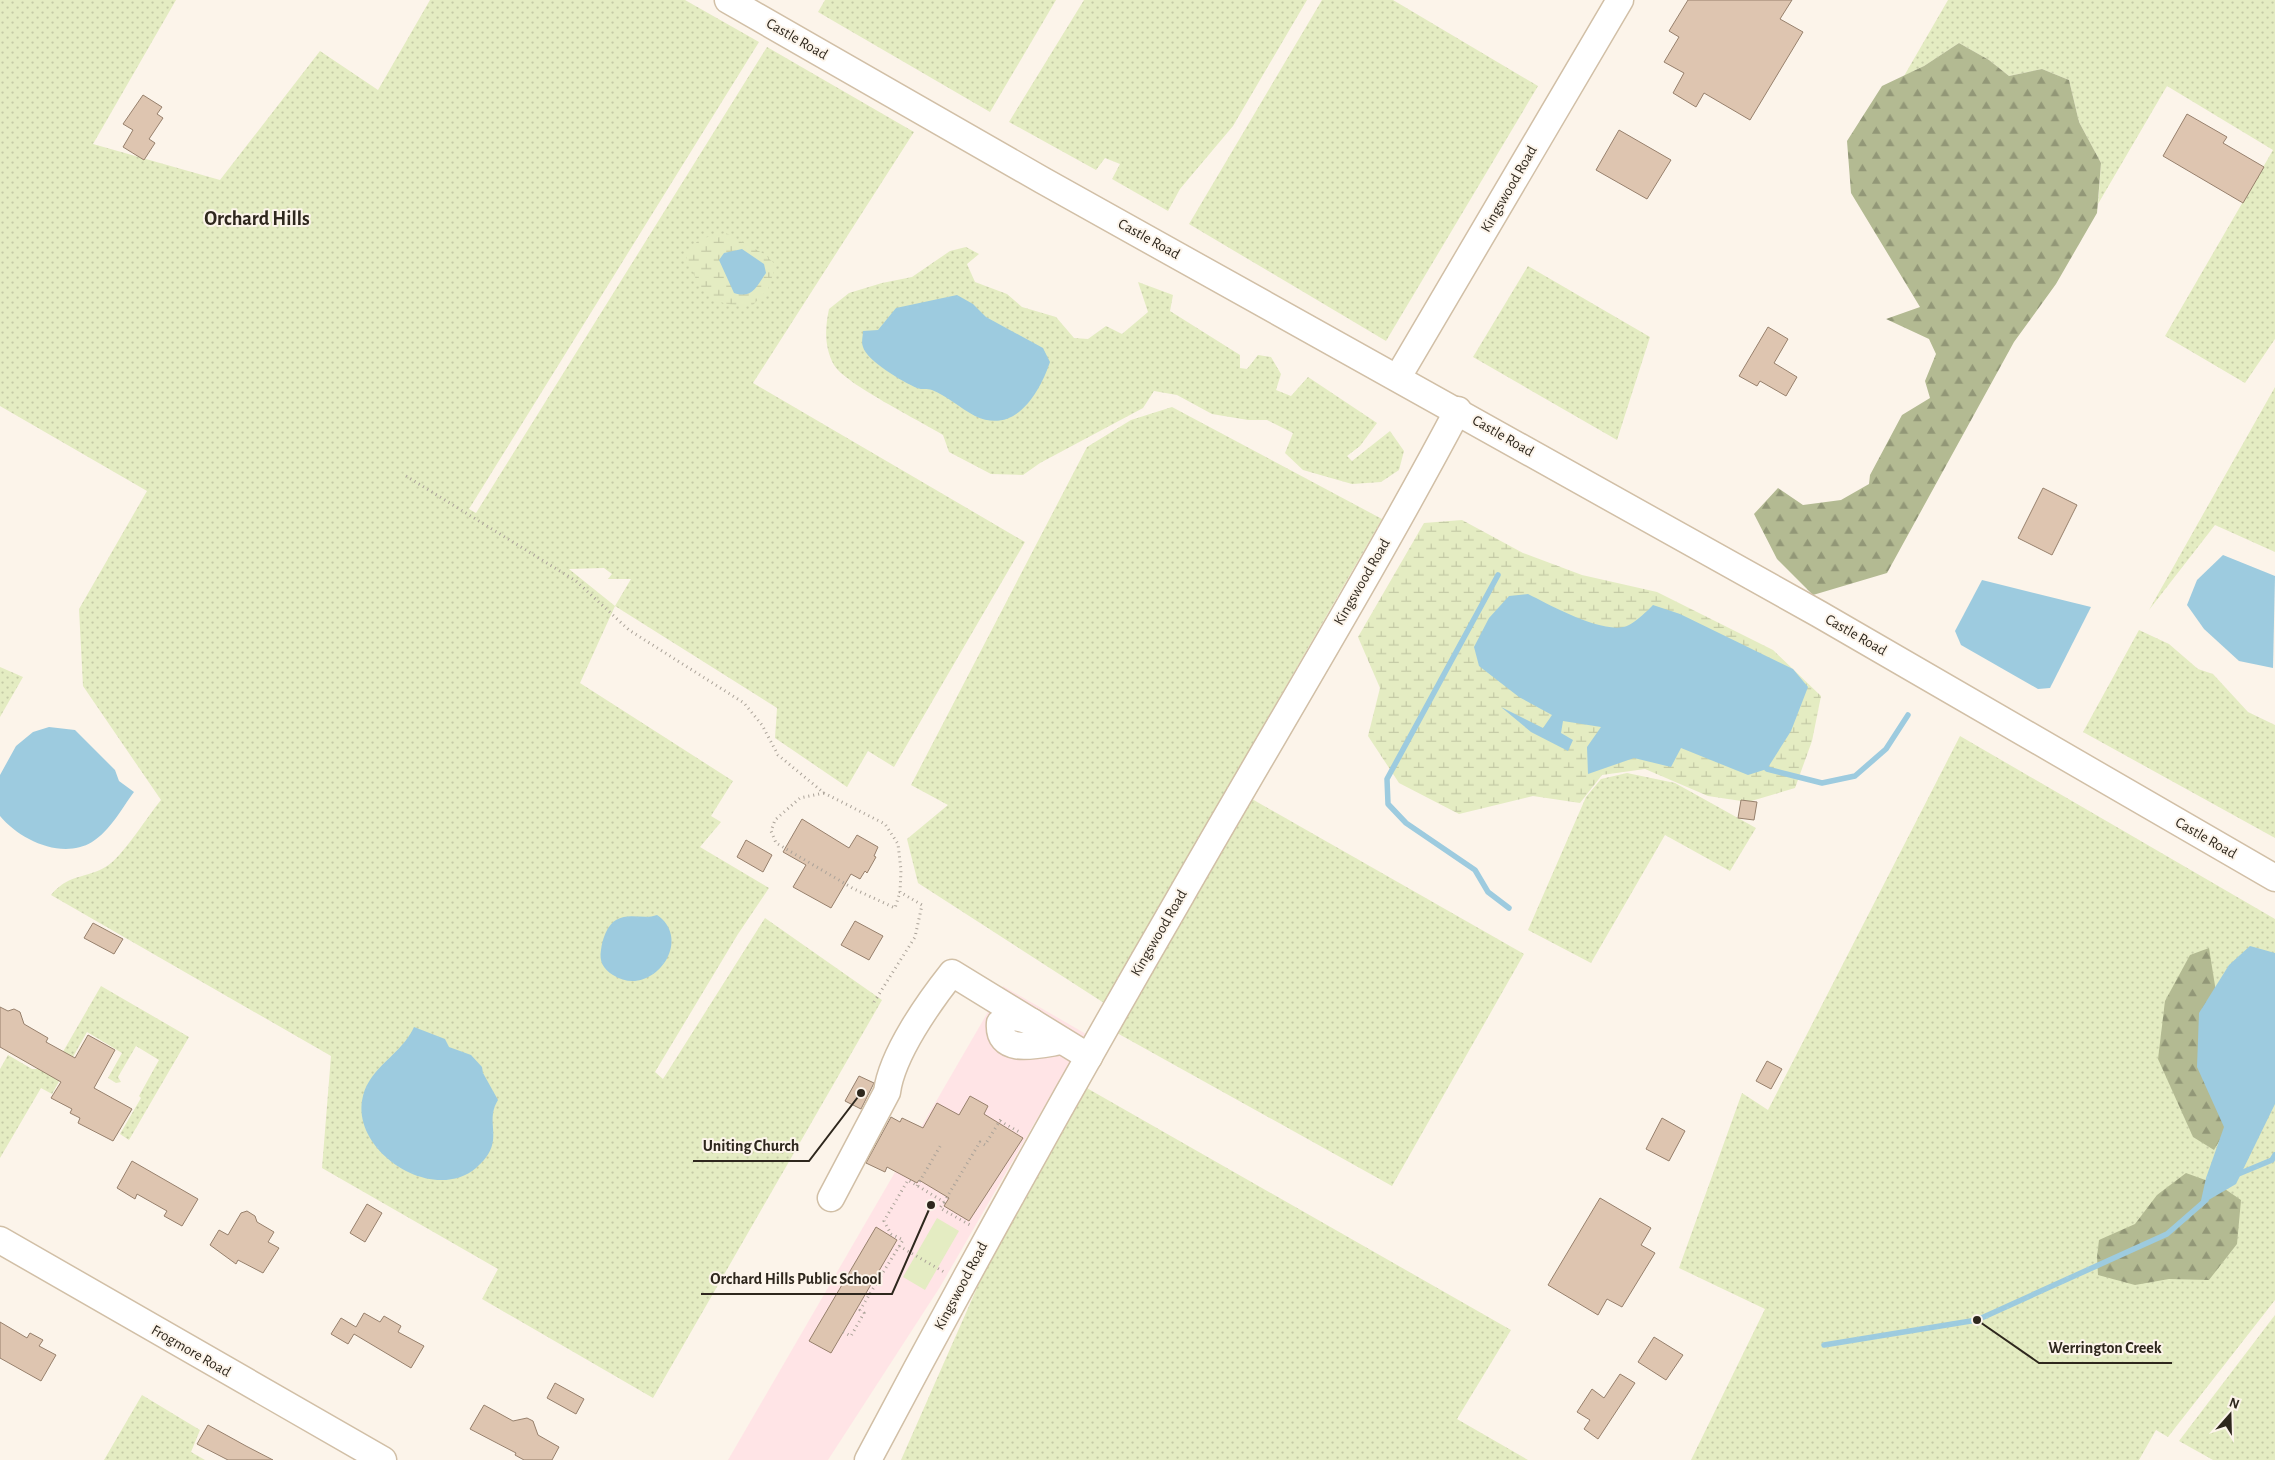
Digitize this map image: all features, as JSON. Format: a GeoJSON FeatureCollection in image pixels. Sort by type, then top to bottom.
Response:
{"type":"FeatureCollection","features":[{"type":"Feature","properties":{"kind":"street","name":"Castle Road"},"geometry":{"type":"LineString","coordinates":[[728,0],[1042,180],[1458,410],[1819,614],[2275,878]]}},
{"type":"Feature","properties":{"kind":"street","name":"Kingswood Road"},"geometry":{"type":"LineString","coordinates":[[1398,377],[1620,0]]}},
{"type":"Feature","properties":{"kind":"street","name":"Kingswood Road"},"geometry":{"type":"LineString","coordinates":[[868,1460],[1001,1212],[1414,492],[1458,410]]}},
{"type":"Feature","properties":{"kind":"street"},"geometry":{"type":"LineString","coordinates":[[831,1198],[887,1092],[889,1078],[924,1008],[952,973],[1026,1045],[1062,1041],[1089,1057]]}},
{"type":"Feature","properties":{"kind":"street","name":"Frogmore Road"},"geometry":{"type":"LineString","coordinates":[[0,1240],[382,1460]]}},
{"type":"Feature","properties":{"kind":"path"},"geometry":{"type":"LineString","coordinates":[[406,476],[576,581],[629,630],[744,703],[762,725],[778,755],[824,793],[885,824],[898,844],[901,870],[900,892],[895,908],[854,889],[776,843],[771,831],[775,820],[800,798],[824,793]]}},
{"type":"Feature","properties":{"kind":"path"},"geometry":{"type":"LineString","coordinates":[[874,1002],[915,936],[922,905],[900,892]]}},
{"type":"Feature","properties":{"kind":"path"},"geometry":{"type":"LineString","coordinates":[[970,1225],[940,1208],[980,1142],[985,1146],[1001,1120],[1027,1137]]}},
{"type":"Feature","properties":{"kind":"path"},"geometry":{"type":"LineString","coordinates":[[917,1186],[942,1143]]}},
{"type":"Feature","properties":{"kind":"path"},"geometry":{"type":"LineString","coordinates":[[843,1332],[851,1336],[864,1313],[860,1310],[903,1240],[891,1234],[884,1221],[908,1180],[944,1202]]}},
{"type":"Feature","properties":{"kind":"path"},"geometry":{"type":"LineString","coordinates":[[899,1246],[947,1274]]}},
{"type":"Feature","properties":{"kind":"shaded area"},"geometry":{"type":"Polygon","coordinates":[[[1003,986],[1086,1034],[940,1287],[828,1460],[728,1460],[1003,986]]]}},
{"type":"Feature","properties":{"kind":"green space"},"geometry":{"type":"Polygon","coordinates":[[[0,0],[176,0],[93,144],[220,180],[320,51],[378,90],[430,0],[685,0],[759,42],[469,509],[476,513],[767,47],[914,132],[753,383],[1025,542],[894,767],[868,751],[847,787],[775,738],[777,708],[615,606],[580,683],[733,781],[711,816],[721,822],[700,847],[769,888],[738,934],[655,1072],[663,1079],[765,918],[882,1000],[653,1398],[482,1299],[498,1269],[322,1168],[331,1056],[51,895],[66,882],[96,872],[117,858],[161,800],[83,686],[79,609],[147,491],[0,406],[0,0]],[[604,568],[569,569],[615,606],[631,579],[608,579],[612,574],[604,568]]]}},
{"type":"Feature","properties":{"kind":"green space"},"geometry":{"type":"Polygon","coordinates":[[[825,0],[1056,0],[990,112],[818,12],[825,0]]]}},
{"type":"Feature","properties":{"kind":"green space"},"geometry":{"type":"Polygon","coordinates":[[[1084,0],[1307,0],[1233,126],[1180,189],[1168,211],[1112,179],[1120,164],[1105,158],[1096,170],[1009,122],[1084,0]]]}},
{"type":"Feature","properties":{"kind":"green space"},"geometry":{"type":"Polygon","coordinates":[[[1322,0],[1393,0],[1538,86],[1386,341],[1189,224],[1322,0]]]}},
{"type":"Feature","properties":{"kind":"green space"},"geometry":{"type":"Polygon","coordinates":[[[1948,0],[2275,0],[2275,339],[2245,383],[2165,336],[2273,150],[2167,86],[2098,204],[2101,163],[2079,122],[2069,80],[2042,69],[2009,76],[1989,60],[1959,43],[1924,66],[1904,76],[1948,0]]]}},
{"type":"Feature","properties":{"kind":"green space"},"geometry":{"type":"Polygon","coordinates":[[[1959,43],[1989,60],[2009,76],[2042,69],[2069,80],[2079,122],[2101,163],[2097,213],[2056,284],[2014,342],[1887,573],[1813,595],[1777,559],[1754,514],[1778,488],[1803,505],[1841,500],[1869,484],[1870,475],[1902,415],[1930,398],[1925,381],[1936,354],[1929,339],[1886,319],[1920,307],[1851,193],[1847,141],[1882,86],[1924,66],[1959,43]]]}},
{"type":"Feature","properties":{"kind":"green space"},"geometry":{"type":"Polygon","coordinates":[[[726,233],[764,254],[776,265],[768,289],[752,306],[725,303],[708,296],[697,281],[686,256],[699,239],[726,233]]]}},
{"type":"Feature","properties":{"kind":"green space"},"geometry":{"type":"Polygon","coordinates":[[[966,247],[979,254],[967,264],[975,282],[1007,294],[1022,307],[1056,317],[1074,338],[1088,339],[1106,326],[1122,334],[1148,312],[1138,282],[1173,295],[1170,311],[1240,355],[1240,368],[1247,369],[1258,355],[1271,357],[1281,374],[1276,390],[1291,396],[1308,377],[1377,423],[1360,446],[1347,456],[1352,461],[1390,431],[1404,451],[1399,470],[1381,482],[1352,484],[1303,470],[1285,453],[1293,433],[1267,420],[1248,420],[1212,414],[1177,395],[1154,391],[1143,408],[1040,463],[1023,475],[991,474],[949,452],[943,435],[868,392],[841,373],[834,365],[827,344],[826,330],[829,309],[849,293],[882,283],[912,277],[950,251],[966,247]]]}},
{"type":"Feature","properties":{"kind":"green space"},"geometry":{"type":"Polygon","coordinates":[[[1528,266],[1650,337],[1617,440],[1473,357],[1528,266]]]}},
{"type":"Feature","properties":{"kind":"green space"},"geometry":{"type":"Polygon","coordinates":[[[2275,387],[2275,552],[2215,525],[2149,610],[2275,387]]]}},
{"type":"Feature","properties":{"kind":"green space"},"geometry":{"type":"Polygon","coordinates":[[[1172,407],[1382,519],[1104,1003],[918,883],[907,839],[948,805],[911,785],[1087,447],[1131,420],[1172,407]]]}},
{"type":"Feature","properties":{"kind":"green space"},"geometry":{"type":"Polygon","coordinates":[[[1462,520],[1523,553],[1582,575],[1657,592],[1773,650],[1821,696],[1812,741],[1795,788],[1748,802],[1708,796],[1645,769],[1602,775],[1580,803],[1533,796],[1459,814],[1399,783],[1368,736],[1380,688],[1358,637],[1424,523],[1462,520]]]}},
{"type":"Feature","properties":{"kind":"green space"},"geometry":{"type":"Polygon","coordinates":[[[2139,630],[2169,644],[2198,669],[2213,674],[2248,712],[2275,725],[2275,838],[2083,732],[2139,630]]]}},
{"type":"Feature","properties":{"kind":"green space"},"geometry":{"type":"Polygon","coordinates":[[[0,667],[23,677],[0,717],[0,667]]]}},
{"type":"Feature","properties":{"kind":"green space"},"geometry":{"type":"Polygon","coordinates":[[[1960,736],[2275,919],[2275,1300],[2168,1437],[2156,1430],[2139,1460],[1691,1460],[1765,1309],[1679,1268],[1742,1093],[1768,1110],[1960,736]]]}},
{"type":"Feature","properties":{"kind":"green space"},"geometry":{"type":"Polygon","coordinates":[[[1627,773],[1675,783],[1756,828],[1730,871],[1665,835],[1591,963],[1528,930],[1586,797],[1601,779],[1627,773]]]}},
{"type":"Feature","properties":{"kind":"green space"},"geometry":{"type":"Polygon","coordinates":[[[1252,799],[1524,954],[1392,1186],[1117,1033],[1252,799]]]}},
{"type":"Feature","properties":{"kind":"green space"},"geometry":{"type":"Polygon","coordinates":[[[2209,948],[2216,992],[2230,1123],[2214,1150],[2193,1137],[2158,1059],[2165,1001],[2190,955],[2209,948]]]}},
{"type":"Feature","properties":{"kind":"green space"},"geometry":{"type":"Polygon","coordinates":[[[101,986],[189,1037],[129,1140],[120,1134],[141,1098],[139,1096],[159,1060],[136,1046],[118,1077],[121,1082],[116,1083],[108,1078],[122,1053],[87,1032],[52,1094],[41,1088],[0,1158],[0,1069],[8,1055],[32,1069],[37,1069],[42,1063],[53,1069],[101,986]]]}},
{"type":"Feature","properties":{"kind":"green space"},"geometry":{"type":"Polygon","coordinates":[[[1085,1087],[1511,1330],[1457,1419],[1528,1460],[901,1460],[999,1238],[1085,1087]]]}},
{"type":"Feature","properties":{"kind":"green space"},"geometry":{"type":"Polygon","coordinates":[[[2186,1173],[2219,1185],[2241,1200],[2237,1244],[2209,1280],[2169,1279],[2135,1285],[2098,1275],[2097,1257],[2099,1240],[2135,1224],[2157,1195],[2186,1173]]]}},
{"type":"Feature","properties":{"kind":"green space"},"geometry":{"type":"Polygon","coordinates":[[[937,1218],[959,1231],[925,1290],[903,1277],[937,1218]]]}},
{"type":"Feature","properties":{"kind":"green space"},"geometry":{"type":"Polygon","coordinates":[[[2275,1315],[2275,1460],[2213,1460],[2179,1441],[2275,1315]]]}},
{"type":"Feature","properties":{"kind":"green space"},"geometry":{"type":"Polygon","coordinates":[[[142,1395],[200,1430],[191,1452],[205,1460],[104,1460],[142,1395]]]}},
{"type":"Feature","properties":{"kind":"water"},"geometry":{"type":"Polygon","coordinates":[[[742,249],[764,264],[766,273],[753,290],[745,294],[734,293],[719,260],[724,253],[742,249]]]}},
{"type":"Feature","properties":{"kind":"water"},"geometry":{"type":"Polygon","coordinates":[[[957,295],[973,304],[986,317],[1043,348],[1050,362],[1032,398],[1013,416],[1002,420],[989,420],[975,416],[930,389],[917,388],[903,381],[878,365],[866,353],[863,347],[863,331],[878,330],[896,308],[957,295]]]}},
{"type":"Feature","properties":{"kind":"water"},"geometry":{"type":"Polygon","coordinates":[[[2223,555],[2275,576],[2273,668],[2239,661],[2204,629],[2187,605],[2197,580],[2223,555]]]}},
{"type":"Feature","properties":{"kind":"water"},"geometry":{"type":"Polygon","coordinates":[[[1982,580],[2091,607],[2050,688],[2038,689],[1961,645],[1955,631],[1982,580]]]}},
{"type":"Feature","properties":{"kind":"water"},"geometry":{"type":"Polygon","coordinates":[[[1528,594],[1578,618],[1607,627],[1619,628],[1629,625],[1653,605],[1680,614],[1793,669],[1808,687],[1791,731],[1767,769],[1748,775],[1681,748],[1671,767],[1634,758],[1588,774],[1587,747],[1601,727],[1563,721],[1561,733],[1573,740],[1568,751],[1531,732],[1501,707],[1543,728],[1552,715],[1519,697],[1479,666],[1474,647],[1489,618],[1509,596],[1528,594]]]}},
{"type":"Feature","properties":{"kind":"water"},"geometry":{"type":"Polygon","coordinates":[[[49,727],[75,730],[115,770],[119,781],[134,792],[104,832],[92,842],[80,847],[68,849],[42,845],[19,833],[0,816],[0,775],[16,746],[33,732],[49,727]]]}},
{"type":"Feature","properties":{"kind":"water"},"geometry":{"type":"Polygon","coordinates":[[[657,915],[668,926],[672,939],[670,952],[664,964],[654,974],[641,980],[627,981],[610,973],[602,964],[601,954],[604,937],[610,925],[621,918],[657,915]]]}},
{"type":"Feature","properties":{"kind":"water"},"geometry":{"type":"Polygon","coordinates":[[[2250,946],[2275,953],[2275,1104],[2236,1184],[2200,1205],[2206,1178],[2224,1127],[2197,1067],[2199,1013],[2229,965],[2250,946]]]}},
{"type":"Feature","properties":{"kind":"water"},"geometry":{"type":"Polygon","coordinates":[[[414,1027],[445,1039],[449,1047],[471,1055],[482,1067],[483,1073],[498,1100],[494,1109],[491,1149],[486,1158],[476,1168],[458,1178],[438,1180],[417,1176],[398,1166],[381,1152],[369,1135],[362,1116],[363,1096],[372,1077],[409,1037],[414,1027]]]}},
{"type":"Feature","properties":{"kind":"building"},"geometry":{"type":"Polygon","coordinates":[[[1688,0],[1792,0],[1780,19],[1803,32],[1750,120],[1704,93],[1696,107],[1673,93],[1684,73],[1664,62],[1679,37],[1669,31],[1688,0]]]}},
{"type":"Feature","properties":{"kind":"building"},"geometry":{"type":"Polygon","coordinates":[[[143,95],[162,107],[157,114],[163,118],[149,139],[155,143],[144,160],[123,147],[133,130],[123,124],[143,95]]]}},
{"type":"Feature","properties":{"kind":"building"},"geometry":{"type":"Polygon","coordinates":[[[2187,114],[2227,137],[2223,143],[2264,167],[2243,203],[2163,156],[2187,114]]]}},
{"type":"Feature","properties":{"kind":"building"},"geometry":{"type":"Polygon","coordinates":[[[1619,130],[1671,160],[1647,199],[1596,170],[1619,130]]]}},
{"type":"Feature","properties":{"kind":"building"},"geometry":{"type":"Polygon","coordinates":[[[1768,327],[1788,339],[1774,363],[1797,377],[1786,396],[1760,381],[1757,386],[1739,376],[1768,327]]]}},
{"type":"Feature","properties":{"kind":"building"},"geometry":{"type":"Polygon","coordinates":[[[2043,488],[2077,505],[2052,555],[2018,538],[2043,488]]]}},
{"type":"Feature","properties":{"kind":"building"},"geometry":{"type":"Polygon","coordinates":[[[1741,800],[1757,802],[1754,820],[1738,818],[1741,800]]]}},
{"type":"Feature","properties":{"kind":"building"},"geometry":{"type":"Polygon","coordinates":[[[802,819],[849,848],[857,835],[878,847],[874,856],[876,857],[867,873],[865,871],[860,879],[851,874],[831,908],[793,887],[806,865],[783,852],[802,819]]]}},
{"type":"Feature","properties":{"kind":"building"},"geometry":{"type":"Polygon","coordinates":[[[746,840],[772,855],[763,872],[737,857],[746,840]]]}},
{"type":"Feature","properties":{"kind":"building"},"geometry":{"type":"Polygon","coordinates":[[[855,921],[883,936],[869,960],[841,945],[855,921]]]}},
{"type":"Feature","properties":{"kind":"building"},"geometry":{"type":"Polygon","coordinates":[[[93,923],[123,939],[114,954],[84,938],[93,923]]]}},
{"type":"Feature","properties":{"kind":"building"},"geometry":{"type":"Polygon","coordinates":[[[0,1007],[8,1011],[14,1009],[20,1012],[24,1024],[48,1038],[46,1042],[75,1058],[88,1035],[115,1050],[94,1088],[132,1109],[113,1141],[78,1123],[80,1118],[70,1113],[72,1109],[51,1098],[61,1082],[0,1047],[0,1007]]]}},
{"type":"Feature","properties":{"kind":"building"},"geometry":{"type":"Polygon","coordinates":[[[1767,1061],[1782,1069],[1771,1089],[1756,1081],[1767,1061]]]}},
{"type":"Feature","properties":{"kind":"building"},"geometry":{"type":"Polygon","coordinates":[[[859,1076],[874,1083],[861,1109],[845,1101],[859,1076]]]}},
{"type":"Feature","properties":{"kind":"building"},"geometry":{"type":"Polygon","coordinates":[[[970,1096],[988,1106],[984,1114],[1023,1138],[969,1221],[944,1206],[949,1198],[919,1180],[917,1183],[887,1167],[885,1172],[866,1163],[891,1117],[900,1122],[902,1118],[923,1128],[937,1103],[959,1115],[970,1096]]]}},
{"type":"Feature","properties":{"kind":"building"},"geometry":{"type":"Polygon","coordinates":[[[1662,1118],[1685,1131],[1669,1161],[1646,1149],[1662,1118]]]}},
{"type":"Feature","properties":{"kind":"building"},"geometry":{"type":"Polygon","coordinates":[[[132,1161],[198,1199],[182,1226],[164,1216],[167,1211],[137,1194],[135,1199],[117,1188],[132,1161]]]}},
{"type":"Feature","properties":{"kind":"building"},"geometry":{"type":"Polygon","coordinates":[[[1600,1198],[1651,1228],[1641,1245],[1655,1253],[1622,1307],[1607,1299],[1598,1315],[1548,1285],[1600,1198]]]}},
{"type":"Feature","properties":{"kind":"building"},"geometry":{"type":"Polygon","coordinates":[[[367,1204],[382,1213],[365,1242],[350,1233],[367,1204]]]}},
{"type":"Feature","properties":{"kind":"building"},"geometry":{"type":"Polygon","coordinates":[[[247,1211],[255,1216],[257,1222],[274,1232],[268,1242],[279,1248],[263,1273],[238,1260],[236,1264],[210,1245],[219,1230],[228,1235],[241,1213],[247,1211]]]}},
{"type":"Feature","properties":{"kind":"building"},"geometry":{"type":"Polygon","coordinates":[[[876,1227],[897,1240],[831,1353],[809,1341],[876,1227]]]}},
{"type":"Feature","properties":{"kind":"building"},"geometry":{"type":"Polygon","coordinates":[[[364,1313],[380,1322],[384,1316],[401,1326],[398,1332],[424,1346],[411,1368],[354,1334],[348,1344],[331,1334],[341,1318],[356,1327],[364,1313]]]}},
{"type":"Feature","properties":{"kind":"building"},"geometry":{"type":"Polygon","coordinates":[[[0,1322],[27,1338],[30,1333],[43,1340],[39,1346],[56,1355],[41,1381],[0,1358],[0,1322]]]}},
{"type":"Feature","properties":{"kind":"building"},"geometry":{"type":"Polygon","coordinates":[[[1654,1337],[1683,1355],[1666,1380],[1638,1362],[1654,1337]]]}},
{"type":"Feature","properties":{"kind":"building"},"geometry":{"type":"Polygon","coordinates":[[[1620,1374],[1635,1383],[1598,1439],[1584,1429],[1590,1420],[1577,1412],[1592,1389],[1604,1398],[1620,1374]]]}},
{"type":"Feature","properties":{"kind":"building"},"geometry":{"type":"Polygon","coordinates":[[[555,1383],[584,1399],[576,1414],[547,1398],[555,1383]]]}},
{"type":"Feature","properties":{"kind":"building"},"geometry":{"type":"Polygon","coordinates":[[[484,1405],[513,1421],[527,1418],[533,1421],[538,1435],[559,1447],[552,1460],[524,1460],[515,1455],[516,1453],[470,1429],[484,1405]]]}},
{"type":"Feature","properties":{"kind":"building"},"geometry":{"type":"Polygon","coordinates":[[[208,1425],[273,1460],[228,1460],[197,1444],[208,1425]]]}},
{"type":"Feature","properties":{"kind":"waterway"},"geometry":{"type":"LineString","coordinates":[[1498,575],[1387,779],[1388,804],[1406,823],[1475,870],[1488,892],[1509,908]]}},
{"type":"Feature","properties":{"kind":"waterway"},"geometry":{"type":"LineString","coordinates":[[1767,769],[1822,783],[1855,776],[1886,749],[1908,715]]}},
{"type":"Feature","properties":{"kind":"waterway"},"geometry":{"type":"LineString","coordinates":[[2236,1175],[2272,1160],[2275,1155]]}},
{"type":"Feature","properties":{"kind":"waterway"},"geometry":{"type":"LineString","coordinates":[[1824,1345],[1977,1320],[2167,1234],[2206,1200]]}},
{"type":"Feature","properties":{"kind":"place","name":"Uniting Church"},"geometry":{"type":"Point","coordinates":[861,1093]}},
{"type":"Feature","properties":{"kind":"place","name":"Orchard Hills Public School"},"geometry":{"type":"Point","coordinates":[931,1205]}},
{"type":"Feature","properties":{"kind":"place","name":"Werrington Creek"},"geometry":{"type":"Point","coordinates":[1977,1320]}},
{"type":"Feature","properties":{"kind":"district","name":"Orchard Hills"},"geometry":{"type":"Point","coordinates":[257,219]}}]}
